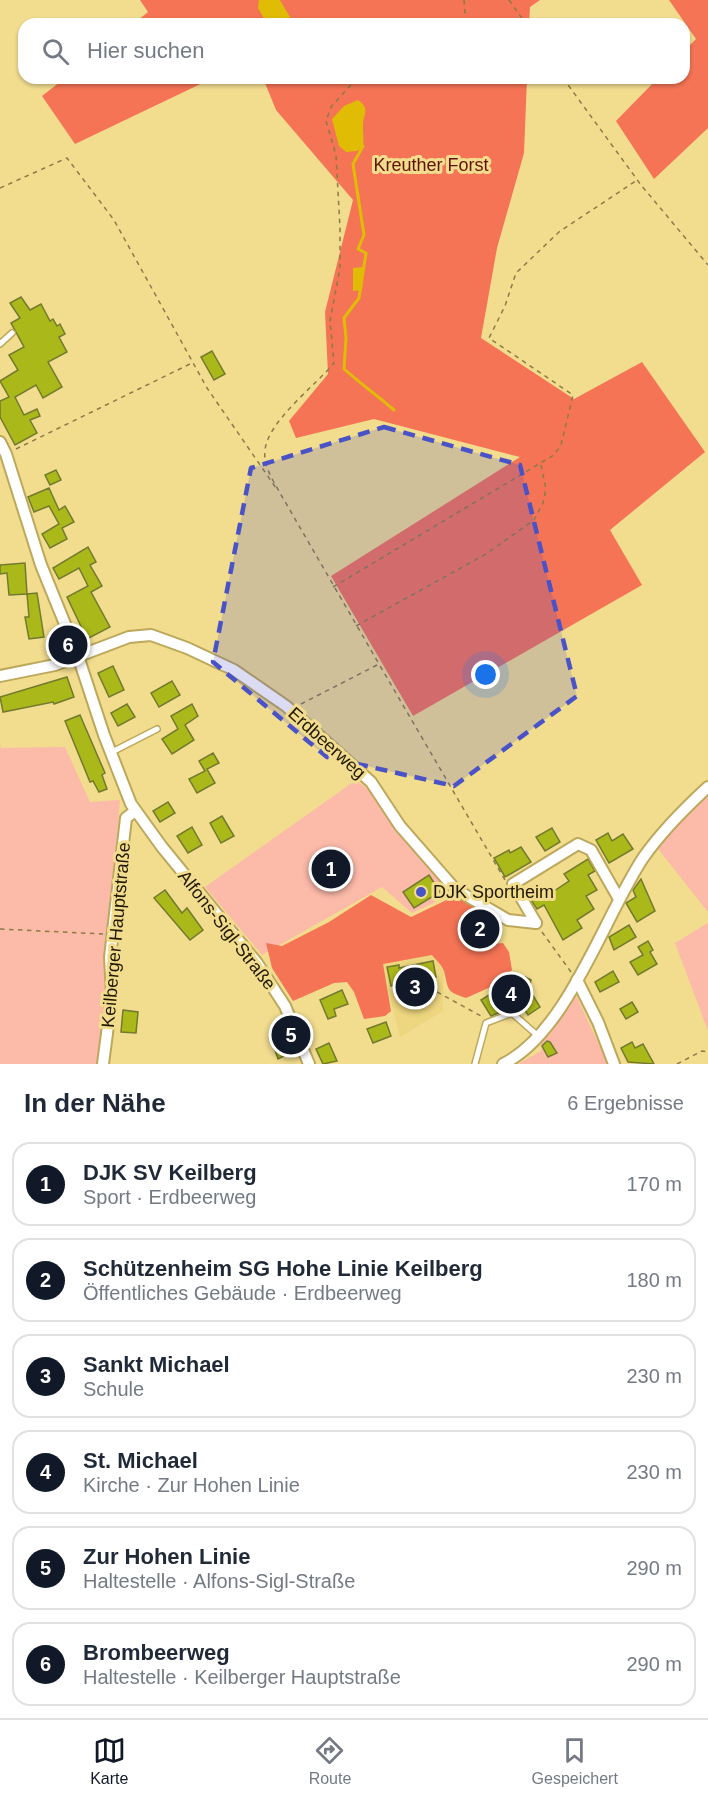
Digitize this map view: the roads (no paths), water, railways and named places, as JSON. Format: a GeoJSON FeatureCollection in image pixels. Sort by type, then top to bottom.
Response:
{"type":"FeatureCollection","features":[{"type":"Feature","properties":{"kind":"street"},"geometry":{"type":"LineString","coordinates":[[3,449],[41,565],[78,656],[110,753],[133,808]]}},
{"type":"Feature","properties":{"kind":"street","name":"Erdbeerweg"},"geometry":{"type":"LineString","coordinates":[[0,676],[56,665],[129,637],[151,635],[187,648],[234,670],[290,710],[371,782],[400,826],[455,889],[508,920],[536,923],[513,884],[578,844],[591,850],[619,899]]}},
{"type":"Feature","properties":{"kind":"street"},"geometry":{"type":"LineString","coordinates":[[503,1064],[539,1037],[577,980],[643,858],[673,819],[708,787]]}},
{"type":"Feature","properties":{"kind":"street","name":"Keilberger Hauptstraße"},"geometry":{"type":"LineString","coordinates":[[103,1064],[112,994],[112,934],[121,878],[126,818],[133,808]]}},
{"type":"Feature","properties":{"kind":"street","name":"Alfons-Sigl-Straße"},"geometry":{"type":"LineString","coordinates":[[133,808],[257,963],[285,1006],[309,1064]]}},
{"type":"Feature","properties":{"kind":"street"},"geometry":{"type":"LineString","coordinates":[[577,980],[598,1022],[614,1064]]}},
{"type":"Feature","properties":{"kind":"lane"},"geometry":{"type":"LineString","coordinates":[[0,344],[12,333]]}},
{"type":"Feature","properties":{"kind":"lane"},"geometry":{"type":"LineString","coordinates":[[110,753],[157,729]]}},
{"type":"Feature","properties":{"kind":"lane"},"geometry":{"type":"LineString","coordinates":[[475,1064],[486,1023],[512,1013],[539,1037]]}},
{"type":"Feature","properties":{"kind":"waterway"},"geometry":{"type":"LineString","coordinates":[[363,146],[353,164],[364,235],[358,249],[366,253],[359,298],[344,318],[346,338],[344,369],[394,410]]}},
{"type":"Feature","properties":{"kind":"place","name":"Brombeerweg"},"geometry":{"type":"Point","coordinates":[68,645]}},
{"type":"Feature","properties":{"kind":"place","name":"DJK SV Keilberg"},"geometry":{"type":"Point","coordinates":[331,869]}},
{"type":"Feature","properties":{"kind":"place","name":"DJK Sportheim"},"geometry":{"type":"Point","coordinates":[421,892]}},
{"type":"Feature","properties":{"kind":"place","name":"Schützenheim SG Hohe Linie Keilberg"},"geometry":{"type":"Point","coordinates":[480,929]}},
{"type":"Feature","properties":{"kind":"place","name":"Sankt Michael"},"geometry":{"type":"Point","coordinates":[415,987]}},
{"type":"Feature","properties":{"kind":"place","name":"St. Michael"},"geometry":{"type":"Point","coordinates":[511,994]}},
{"type":"Feature","properties":{"kind":"place","name":"Zur Hohen Linie"},"geometry":{"type":"Point","coordinates":[291,1035]}},
{"type":"Feature","properties":{"kind":"park label","name":"Kreuther Forst"},"geometry":{"type":"Point","coordinates":[431,165]}}]}
